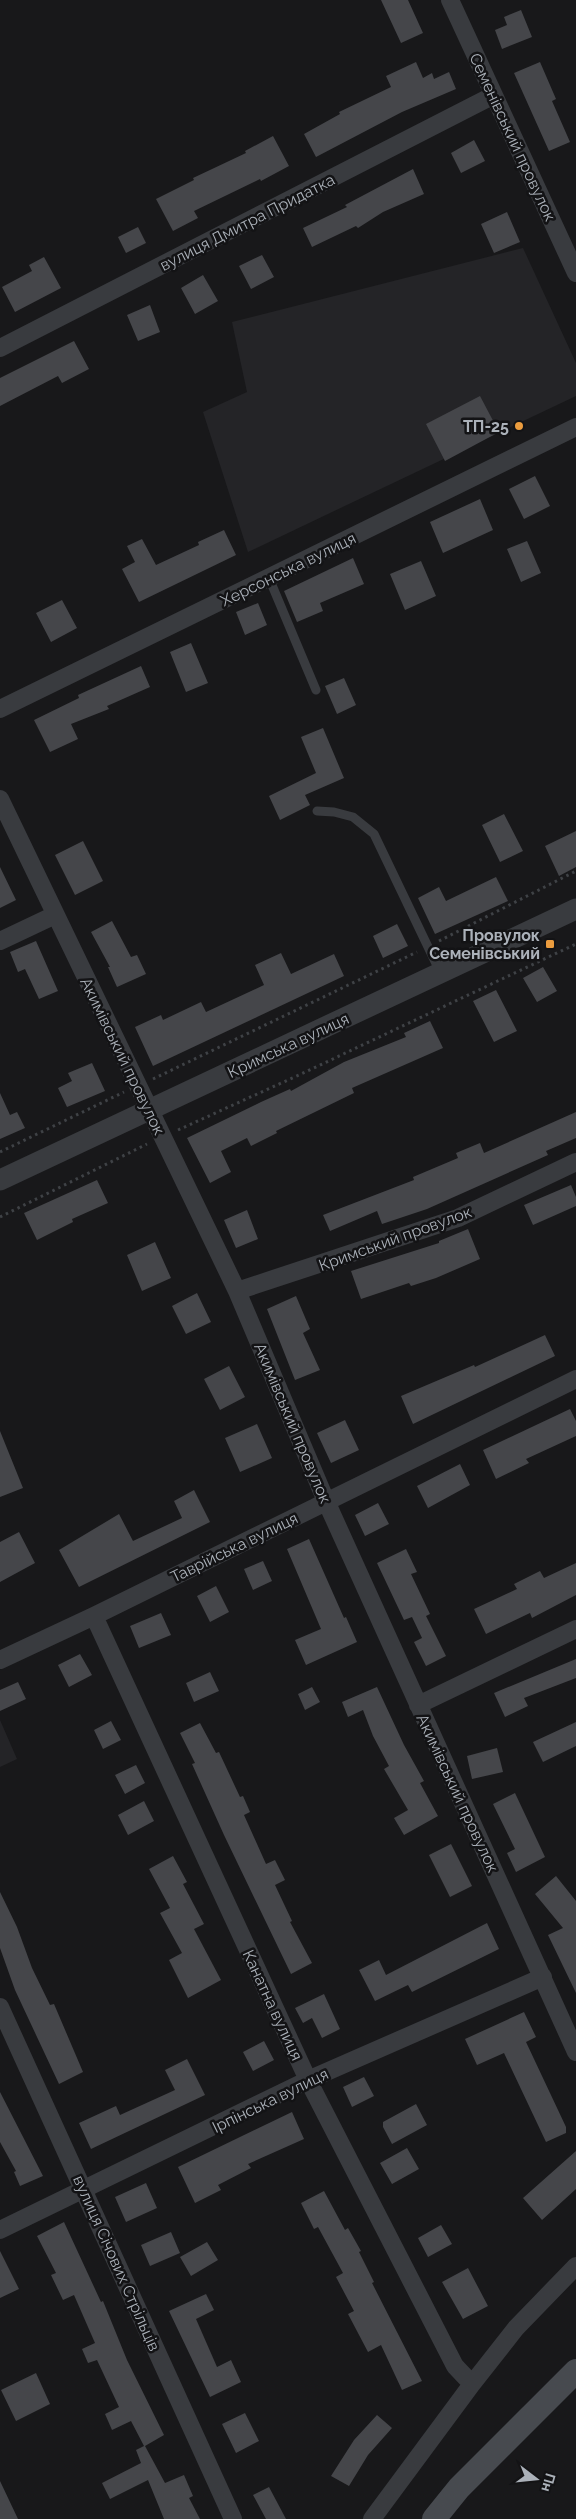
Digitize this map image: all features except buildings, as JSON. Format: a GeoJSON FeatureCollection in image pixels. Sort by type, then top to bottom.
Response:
{"type":"FeatureCollection","features":[{"type":"Feature","properties":{"kind":"main road"},"geometry":{"type":"LineString","coordinates":[[434,2519],[460,2488],[576,2371]]}},
{"type":"Feature","properties":{"kind":"street","name":"Семенівський провулок"},"geometry":{"type":"LineString","coordinates":[[450,0],[576,273]]}},
{"type":"Feature","properties":{"kind":"street","name":"вулиця Дмитра Придатка"},"geometry":{"type":"LineString","coordinates":[[0,348],[494,96]]}},
{"type":"Feature","properties":{"kind":"street","name":"Херсонська вулиця"},"geometry":{"type":"LineString","coordinates":[[0,709],[576,427]]}},
{"type":"Feature","properties":{"kind":"street","name":"Акимівський провулок"},"geometry":{"type":"LineString","coordinates":[[0,799],[237,1291],[326,1501],[576,2052]]}},
{"type":"Feature","properties":{"kind":"street","name":"Кримська вулиця"},"geometry":{"type":"LineString","coordinates":[[0,1180],[576,909]]}},
{"type":"Feature","properties":{"kind":"street"},"geometry":{"type":"LineString","coordinates":[[0,941],[55,915]]}},
{"type":"Feature","properties":{"kind":"street","name":"Кримський провулок"},"geometry":{"type":"LineString","coordinates":[[237,1291],[458,1218],[576,1162]]}},
{"type":"Feature","properties":{"kind":"street","name":"Таврійська вулиця"},"geometry":{"type":"LineString","coordinates":[[0,1660],[94,1616],[576,1380]]}},
{"type":"Feature","properties":{"kind":"street","name":"Канатна вулиця"},"geometry":{"type":"LineString","coordinates":[[94,1616],[308,2080],[455,2366],[472,2384]]}},
{"type":"Feature","properties":{"kind":"street"},"geometry":{"type":"LineString","coordinates":[[418,1705],[576,1629]]}},
{"type":"Feature","properties":{"kind":"street","name":"Ірпінська вулиця"},"geometry":{"type":"LineString","coordinates":[[0,2230],[84,2191],[308,2080],[543,1977]]}},
{"type":"Feature","properties":{"kind":"street","name":"вулиця Січових Стрільців"},"geometry":{"type":"LineString","coordinates":[[0,2007],[233,2519]]}},
{"type":"Feature","properties":{"kind":"street"},"geometry":{"type":"LineString","coordinates":[[372,2519],[516,2328],[576,2266]]}},
{"type":"Feature","properties":{"kind":"lane"},"geometry":{"type":"LineString","coordinates":[[269,578],[316,690]]}},
{"type":"Feature","properties":{"kind":"lane"},"geometry":{"type":"LineString","coordinates":[[317,811],[353,816],[374,834],[441,974]]}},
{"type":"Feature","properties":{"kind":"path"},"geometry":{"type":"LineString","coordinates":[[0,1152],[428,947],[576,871]]}},
{"type":"Feature","properties":{"kind":"path"},"geometry":{"type":"LineString","coordinates":[[0,1217],[162,1136],[299,1075],[576,944]]}},
{"type":"Feature","properties":{"kind":"shaded area"},"geometry":{"type":"Polygon","coordinates":[[[523,248],[576,363],[576,396],[248,552],[203,412],[247,392],[232,322],[523,248]]]}},
{"type":"Feature","properties":{"kind":"shaded area"},"geometry":{"type":"Polygon","coordinates":[[[0,1720],[17,1759],[0,1767],[0,1720]]]}},
{"type":"Feature","properties":{"kind":"place","name":"ТП-25"},"geometry":{"type":"Point","coordinates":[519,426]}},
{"type":"Feature","properties":{"kind":"place","name":"Провулок Семенівський"},"geometry":{"type":"Point","coordinates":[550,944]}}]}
